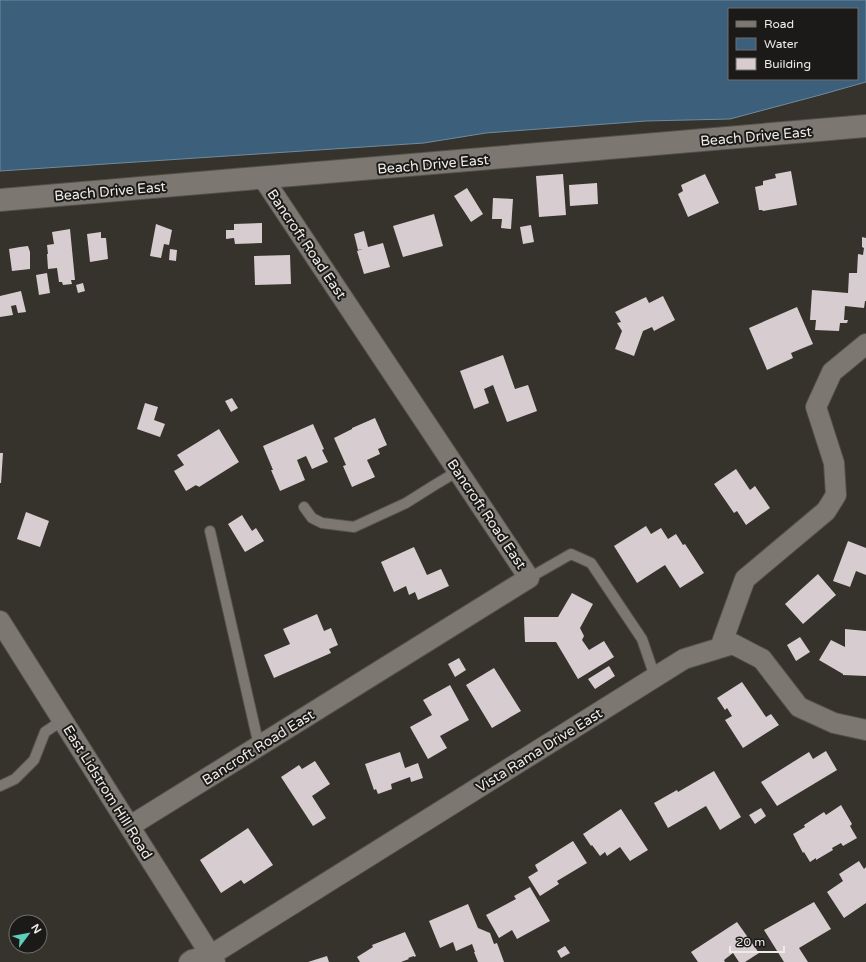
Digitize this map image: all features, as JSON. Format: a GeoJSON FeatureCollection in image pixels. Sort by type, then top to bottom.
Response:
{"type":"FeatureCollection","features":[{"type":"Feature","properties":{"kind":"main road","name":"Beach Drive East"},"geometry":{"type":"LineString","coordinates":[[0,200],[866,126]]}},
{"type":"Feature","properties":{"kind":"street","name":"Bancroft Road East"},"geometry":{"type":"LineString","coordinates":[[130,826],[529,578],[264,178]]}},
{"type":"Feature","properties":{"kind":"street"},"geometry":{"type":"LineString","coordinates":[[720,648],[745,579],[826,511],[836,495],[834,463],[816,406],[832,372],[866,344]]}},
{"type":"Feature","properties":{"kind":"street","name":"East Lidstrom Hill Road"},"geometry":{"type":"LineString","coordinates":[[0,621],[213,959]]}},
{"type":"Feature","properties":{"kind":"street","name":"Vista Rama Drive East"},"geometry":{"type":"LineString","coordinates":[[189,962],[192,960],[213,959],[684,659],[733,644],[762,659],[799,707],[834,723],[866,730]]}},
{"type":"Feature","properties":{"kind":"lane"},"geometry":{"type":"LineString","coordinates":[[304,507],[312,518],[322,523],[354,527],[406,503],[458,471]]}},
{"type":"Feature","properties":{"kind":"lane"},"geometry":{"type":"LineString","coordinates":[[210,530],[259,746]]}},
{"type":"Feature","properties":{"kind":"lane"},"geometry":{"type":"LineString","coordinates":[[529,578],[570,554],[591,563],[642,639],[655,677]]}},
{"type":"Feature","properties":{"kind":"lane"},"geometry":{"type":"LineString","coordinates":[[0,786],[15,779],[34,760],[45,732],[63,720]]}},
{"type":"Feature","properties":{"kind":"water"},"geometry":{"type":"Polygon","coordinates":[[[0,0],[866,0],[866,82],[730,119],[646,121],[486,133],[424,143],[0,171],[0,0]]]}},
{"type":"Feature","properties":{"kind":"building"},"geometry":{"type":"Polygon","coordinates":[[[791,171],[797,205],[763,211],[759,210],[755,187],[763,185],[763,181],[776,178],[775,174],[791,171]]]}},
{"type":"Feature","properties":{"kind":"building"},"geometry":{"type":"Polygon","coordinates":[[[563,174],[566,215],[539,217],[536,176],[563,174]]]}},
{"type":"Feature","properties":{"kind":"building"},"geometry":{"type":"Polygon","coordinates":[[[705,174],[719,203],[688,217],[678,194],[683,191],[681,185],[705,174]]]}},
{"type":"Feature","properties":{"kind":"building"},"geometry":{"type":"Polygon","coordinates":[[[597,183],[598,204],[570,206],[569,185],[597,183]]]}},
{"type":"Feature","properties":{"kind":"building"},"geometry":{"type":"Polygon","coordinates":[[[467,188],[483,214],[471,222],[454,196],[467,188]]]}},
{"type":"Feature","properties":{"kind":"building"},"geometry":{"type":"Polygon","coordinates":[[[493,198],[513,199],[511,229],[501,228],[502,219],[492,219],[493,198]]]}},
{"type":"Feature","properties":{"kind":"building"},"geometry":{"type":"Polygon","coordinates":[[[434,214],[443,246],[403,257],[393,226],[434,214]]]}},
{"type":"Feature","properties":{"kind":"building"},"geometry":{"type":"Polygon","coordinates":[[[262,223],[262,243],[235,244],[234,238],[226,239],[226,230],[234,230],[234,224],[262,223]]]}},
{"type":"Feature","properties":{"kind":"building"},"geometry":{"type":"Polygon","coordinates":[[[156,224],[172,230],[169,245],[164,244],[161,258],[150,256],[156,224]]]}},
{"type":"Feature","properties":{"kind":"building"},"geometry":{"type":"Polygon","coordinates":[[[531,225],[534,242],[523,244],[520,227],[531,225]]]}},
{"type":"Feature","properties":{"kind":"building"},"geometry":{"type":"Polygon","coordinates":[[[70,229],[75,280],[71,280],[72,284],[63,285],[62,282],[59,282],[57,268],[48,269],[47,245],[54,244],[52,232],[70,229]]]}},
{"type":"Feature","properties":{"kind":"building"},"geometry":{"type":"Polygon","coordinates":[[[364,231],[368,247],[383,243],[390,267],[364,274],[357,251],[362,249],[358,250],[354,234],[364,231]]]}},
{"type":"Feature","properties":{"kind":"building"},"geometry":{"type":"Polygon","coordinates":[[[101,232],[101,238],[106,238],[108,259],[90,262],[87,234],[101,232]]]}},
{"type":"Feature","properties":{"kind":"building"},"geometry":{"type":"Polygon","coordinates":[[[862,237],[866,238],[866,301],[864,308],[845,306],[844,320],[848,320],[847,323],[840,323],[839,331],[815,330],[816,320],[810,320],[812,290],[848,293],[849,273],[857,273],[858,254],[863,255],[864,248],[862,247],[862,237]]]}},
{"type":"Feature","properties":{"kind":"building"},"geometry":{"type":"Polygon","coordinates":[[[28,246],[30,252],[30,269],[12,271],[9,249],[28,246]]]}},
{"type":"Feature","properties":{"kind":"building"},"geometry":{"type":"Polygon","coordinates":[[[170,249],[177,250],[176,261],[169,260],[170,249]]]}},
{"type":"Feature","properties":{"kind":"building"},"geometry":{"type":"Polygon","coordinates":[[[290,255],[291,284],[255,285],[254,256],[290,255]]]}},
{"type":"Feature","properties":{"kind":"building"},"geometry":{"type":"Polygon","coordinates":[[[47,273],[50,293],[39,295],[36,275],[47,273]]]}},
{"type":"Feature","properties":{"kind":"building"},"geometry":{"type":"Polygon","coordinates":[[[83,283],[85,291],[78,293],[76,285],[83,283]]]}},
{"type":"Feature","properties":{"kind":"building"},"geometry":{"type":"Polygon","coordinates":[[[21,291],[26,312],[18,313],[16,305],[11,306],[13,315],[0,317],[0,296],[21,291]]]}},
{"type":"Feature","properties":{"kind":"building"},"geometry":{"type":"Polygon","coordinates":[[[663,296],[675,320],[654,331],[652,327],[643,331],[634,356],[615,349],[622,331],[617,323],[621,322],[615,312],[646,297],[649,303],[663,296]]]}},
{"type":"Feature","properties":{"kind":"building"},"geometry":{"type":"Polygon","coordinates":[[[797,307],[813,344],[791,353],[793,358],[767,370],[749,328],[797,307]]]}},
{"type":"Feature","properties":{"kind":"building"},"geometry":{"type":"Polygon","coordinates":[[[503,355],[515,389],[528,385],[537,411],[507,422],[493,385],[484,389],[489,403],[474,409],[460,371],[503,355]]]}},
{"type":"Feature","properties":{"kind":"building"},"geometry":{"type":"Polygon","coordinates":[[[232,398],[238,408],[231,412],[225,401],[232,398]]]}},
{"type":"Feature","properties":{"kind":"building"},"geometry":{"type":"Polygon","coordinates":[[[145,403],[158,407],[154,420],[165,424],[160,437],[137,429],[145,403]]]}},
{"type":"Feature","properties":{"kind":"building"},"geometry":{"type":"Polygon","coordinates":[[[375,418],[387,445],[378,449],[380,454],[367,460],[375,477],[352,487],[343,466],[346,465],[334,438],[375,418]]]}},
{"type":"Feature","properties":{"kind":"building"},"geometry":{"type":"Polygon","coordinates":[[[313,424],[328,462],[312,469],[306,456],[297,460],[305,480],[280,491],[263,446],[313,424]]]}},
{"type":"Feature","properties":{"kind":"building"},"geometry":{"type":"Polygon","coordinates":[[[219,429],[239,462],[199,487],[196,485],[186,491],[174,471],[184,465],[177,455],[219,429]]]}},
{"type":"Feature","properties":{"kind":"building"},"geometry":{"type":"Polygon","coordinates":[[[0,453],[3,453],[1,483],[0,483],[0,453]]]}},
{"type":"Feature","properties":{"kind":"building"},"geometry":{"type":"Polygon","coordinates":[[[736,469],[750,490],[755,486],[770,508],[746,525],[737,511],[734,513],[714,484],[736,469]]]}},
{"type":"Feature","properties":{"kind":"building"},"geometry":{"type":"Polygon","coordinates":[[[26,512],[49,521],[40,547],[17,539],[26,512]]]}},
{"type":"Feature","properties":{"kind":"building"},"geometry":{"type":"Polygon","coordinates":[[[242,515],[252,531],[256,528],[264,541],[245,552],[228,524],[242,515]]]}},
{"type":"Feature","properties":{"kind":"building"},"geometry":{"type":"Polygon","coordinates":[[[646,526],[651,534],[661,528],[668,539],[676,534],[683,545],[685,544],[704,573],[680,588],[665,565],[637,583],[614,546],[646,526]]]}},
{"type":"Feature","properties":{"kind":"building"},"geometry":{"type":"Polygon","coordinates":[[[848,541],[866,548],[866,575],[856,571],[850,587],[833,581],[848,541]]]}},
{"type":"Feature","properties":{"kind":"building"},"geometry":{"type":"Polygon","coordinates":[[[414,547],[427,575],[441,569],[449,586],[418,600],[415,592],[409,595],[406,586],[394,592],[381,562],[414,547]]]}},
{"type":"Feature","properties":{"kind":"building"},"geometry":{"type":"Polygon","coordinates":[[[818,574],[836,595],[803,624],[785,604],[818,574]]]}},
{"type":"Feature","properties":{"kind":"building"},"geometry":{"type":"Polygon","coordinates":[[[572,593],[593,604],[580,628],[584,636],[582,640],[589,650],[604,641],[614,657],[578,679],[556,642],[525,642],[524,617],[558,617],[572,593]]]}},
{"type":"Feature","properties":{"kind":"building"},"geometry":{"type":"Polygon","coordinates":[[[317,614],[324,631],[331,628],[338,645],[329,649],[331,653],[274,678],[264,655],[290,644],[283,629],[317,614]]]}},
{"type":"Feature","properties":{"kind":"building"},"geometry":{"type":"Polygon","coordinates":[[[845,629],[866,631],[866,676],[843,675],[819,660],[831,640],[845,647],[845,629]]]}},
{"type":"Feature","properties":{"kind":"building"},"geometry":{"type":"Polygon","coordinates":[[[800,637],[810,652],[796,661],[787,645],[800,637]]]}},
{"type":"Feature","properties":{"kind":"building"},"geometry":{"type":"Polygon","coordinates":[[[459,658],[466,670],[455,677],[448,664],[459,658]]]}},
{"type":"Feature","properties":{"kind":"building"},"geometry":{"type":"Polygon","coordinates":[[[609,666],[615,676],[595,689],[588,679],[609,666]]]}},
{"type":"Feature","properties":{"kind":"building"},"geometry":{"type":"Polygon","coordinates":[[[494,668],[521,711],[492,728],[466,685],[494,668]]]}},
{"type":"Feature","properties":{"kind":"building"},"geometry":{"type":"Polygon","coordinates":[[[742,682],[766,717],[771,714],[779,725],[743,748],[725,720],[732,716],[727,708],[725,710],[717,698],[742,682]]]}},
{"type":"Feature","properties":{"kind":"building"},"geometry":{"type":"Polygon","coordinates":[[[450,685],[469,720],[440,736],[447,748],[428,759],[410,727],[432,715],[423,700],[450,685]]]}},
{"type":"Feature","properties":{"kind":"building"},"geometry":{"type":"Polygon","coordinates":[[[826,751],[837,770],[777,806],[761,782],[809,752],[813,759],[826,751]]]}},
{"type":"Feature","properties":{"kind":"building"},"geometry":{"type":"Polygon","coordinates":[[[400,752],[405,768],[418,763],[423,778],[411,782],[410,777],[391,784],[392,789],[378,794],[376,789],[374,790],[365,764],[400,752]]]}},
{"type":"Feature","properties":{"kind":"building"},"geometry":{"type":"Polygon","coordinates":[[[315,761],[330,784],[312,796],[326,818],[313,826],[281,777],[299,765],[302,769],[315,761]]]}},
{"type":"Feature","properties":{"kind":"building"},"geometry":{"type":"Polygon","coordinates":[[[714,771],[741,817],[720,830],[706,806],[668,828],[654,803],[677,790],[678,792],[714,771]]]}},
{"type":"Feature","properties":{"kind":"building"},"geometry":{"type":"Polygon","coordinates":[[[841,805],[852,824],[850,826],[857,838],[843,846],[841,843],[832,848],[833,850],[810,862],[804,852],[803,853],[793,834],[805,827],[804,825],[824,812],[826,815],[841,805]]]}},
{"type":"Feature","properties":{"kind":"building"},"geometry":{"type":"Polygon","coordinates":[[[761,808],[766,816],[755,824],[749,815],[761,808]]]}},
{"type":"Feature","properties":{"kind":"building"},"geometry":{"type":"Polygon","coordinates":[[[621,809],[648,850],[630,861],[620,847],[607,856],[605,852],[600,856],[583,834],[621,809]]]}},
{"type":"Feature","properties":{"kind":"building"},"geometry":{"type":"Polygon","coordinates":[[[248,828],[273,865],[244,884],[241,880],[221,893],[200,860],[248,828]]]}},
{"type":"Feature","properties":{"kind":"building"},"geometry":{"type":"Polygon","coordinates":[[[573,841],[587,863],[557,881],[559,884],[540,896],[528,877],[538,871],[535,865],[573,841]]]}},
{"type":"Feature","properties":{"kind":"building"},"geometry":{"type":"Polygon","coordinates":[[[859,861],[864,869],[866,867],[866,903],[844,918],[827,892],[843,881],[839,874],[859,861]]]}},
{"type":"Feature","properties":{"kind":"building"},"geometry":{"type":"Polygon","coordinates":[[[530,887],[550,921],[517,939],[512,930],[499,938],[486,915],[516,899],[514,896],[530,887]]]}},
{"type":"Feature","properties":{"kind":"building"},"geometry":{"type":"Polygon","coordinates":[[[814,902],[831,929],[799,948],[808,962],[784,962],[764,930],[814,902]]]}},
{"type":"Feature","properties":{"kind":"building"},"geometry":{"type":"Polygon","coordinates":[[[468,904],[478,928],[490,933],[494,944],[497,943],[504,962],[478,962],[472,944],[456,951],[453,942],[440,948],[429,921],[468,904]]]}},
{"type":"Feature","properties":{"kind":"building"},"geometry":{"type":"Polygon","coordinates":[[[737,922],[759,953],[745,962],[739,962],[733,953],[724,960],[725,962],[698,962],[691,952],[737,922]]]}},
{"type":"Feature","properties":{"kind":"building"},"geometry":{"type":"Polygon","coordinates":[[[405,932],[416,956],[401,962],[360,962],[357,957],[373,947],[372,945],[405,932]]]}},
{"type":"Feature","properties":{"kind":"building"},"geometry":{"type":"Polygon","coordinates":[[[565,946],[570,953],[561,958],[557,951],[565,946]]]}},
{"type":"Feature","properties":{"kind":"building"},"geometry":{"type":"Polygon","coordinates":[[[327,956],[329,962],[308,962],[327,956]]]}}]}
